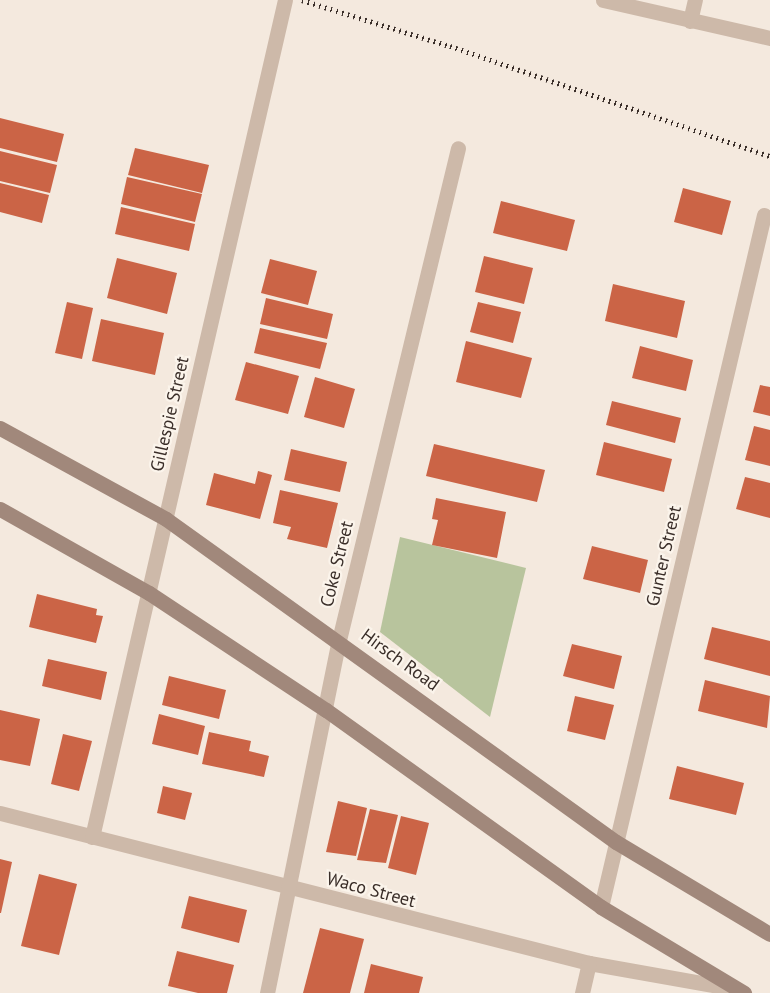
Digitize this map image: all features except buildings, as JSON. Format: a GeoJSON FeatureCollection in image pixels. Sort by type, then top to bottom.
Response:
{"type":"FeatureCollection","features":[{"type":"Feature","properties":{"kind":"main road","name":"Hirsch Road"},"geometry":{"type":"LineString","coordinates":[[0,428],[166,519],[339,640],[616,842],[770,934]]}},
{"type":"Feature","properties":{"kind":"main road"},"geometry":{"type":"LineString","coordinates":[[0,509],[149,593],[326,710],[601,907],[740,991]]}},
{"type":"Feature","properties":{"kind":"street","name":"Gillespie Street"},"geometry":{"type":"LineString","coordinates":[[92,837],[285,0]]}},
{"type":"Feature","properties":{"kind":"street"},"geometry":{"type":"LineString","coordinates":[[603,0],[770,38]]}},
{"type":"Feature","properties":{"kind":"street"},"geometry":{"type":"LineString","coordinates":[[690,21],[695,0]]}},
{"type":"Feature","properties":{"kind":"street","name":"Coke Street"},"geometry":{"type":"LineString","coordinates":[[267,993],[339,640],[458,148]]}},
{"type":"Feature","properties":{"kind":"street","name":"Gunter Street"},"geometry":{"type":"LineString","coordinates":[[601,907],[764,215]]}},
{"type":"Feature","properties":{"kind":"street","name":"Waco Street"},"geometry":{"type":"LineString","coordinates":[[0,813],[589,963],[740,991]]}},
{"type":"Feature","properties":{"kind":"street"},"geometry":{"type":"LineString","coordinates":[[582,993],[589,963]]}},
{"type":"Feature","properties":{"kind":"green space"},"geometry":{"type":"Polygon","coordinates":[[[400,537],[526,568],[490,717],[380,632],[400,537]]]}},
{"type":"Feature","properties":{"kind":"railway"},"geometry":{"type":"LineString","coordinates":[[302,0],[450,46],[770,156]]}}]}
